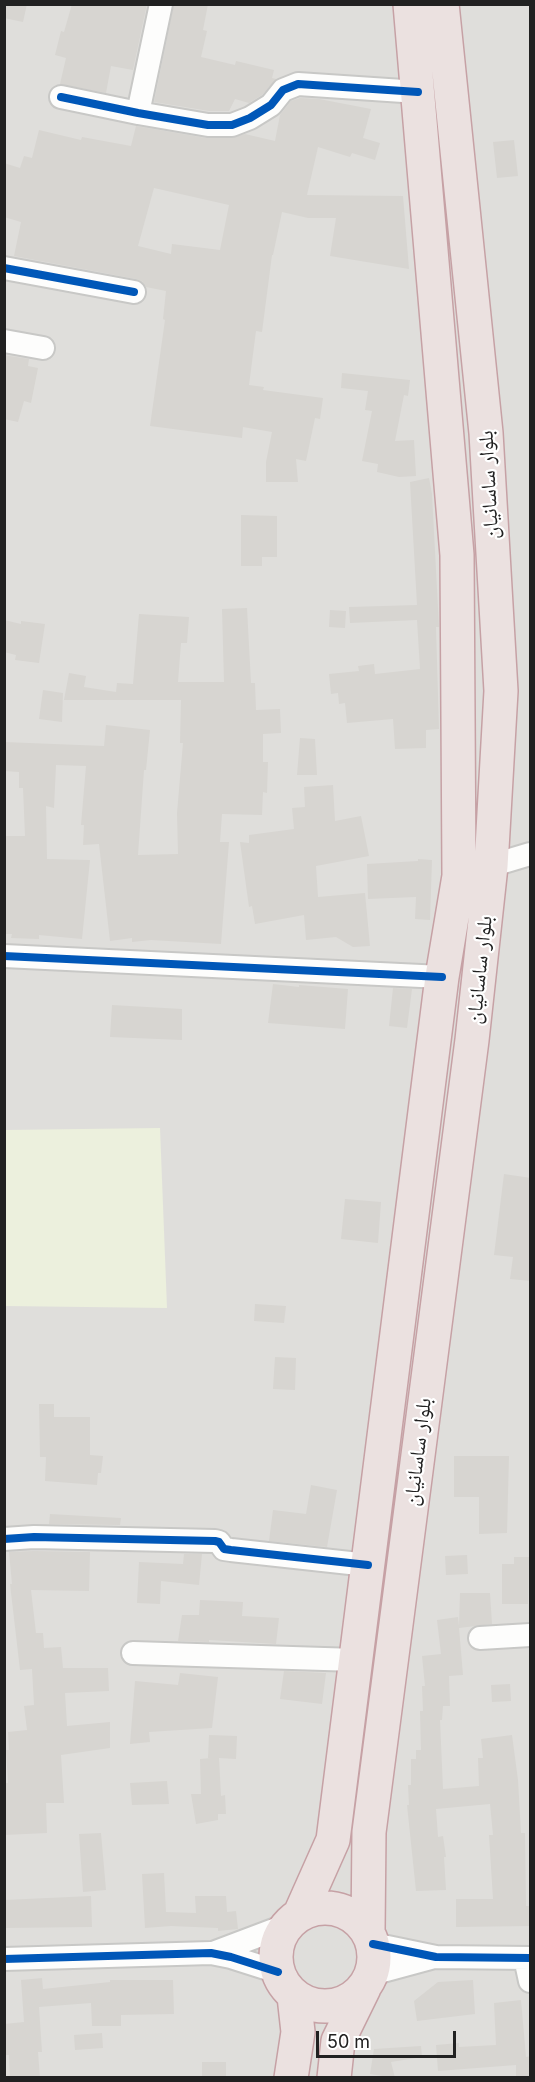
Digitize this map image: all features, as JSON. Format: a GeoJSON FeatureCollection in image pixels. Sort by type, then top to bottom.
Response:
{"type":"FeatureCollection","features":[{"type":"Feature","properties":{"kind":"highway","name":"بلوار ساسانیان"},"geometry":{"type":"LineString","coordinates":[[293,1920],[333,1840],[442,977],[459,876],[456,555],[410,4]]}},
{"type":"Feature","properties":{"kind":"highway","name":"بلوار ساسانیان"},"geometry":{"type":"LineString","coordinates":[[369,1959],[369,1832],[472,1040],[491,866],[501,691],[488,457],[442,4]]}},
{"type":"Feature","properties":{"kind":"highway"},"geometry":{"type":"LineString","coordinates":[[291,2078],[298,2032],[286,1984],[276,1958],[278,1941],[293,1920],[317,1908],[334,1908],[353,1916],[369,1959],[338,2041],[334,2078]]}},
{"type":"Feature","properties":{"kind":"highway"},"geometry":{"type":"LineString","coordinates":[[286,1984],[307,2003],[321,2007],[337,2006],[352,1999],[369,1959]]}},
{"type":"Feature","properties":{"kind":"street"},"geometry":{"type":"LineString","coordinates":[[138,113],[160,4]]}},
{"type":"Feature","properties":{"kind":"street"},"geometry":{"type":"LineString","coordinates":[[62,97],[208,125],[232,125],[257,114],[271,105],[283,90],[298,84],[418,92]]}},
{"type":"Feature","properties":{"kind":"street"},"geometry":{"type":"LineString","coordinates":[[4,268],[134,292]]}},
{"type":"Feature","properties":{"kind":"street"},"geometry":{"type":"LineString","coordinates":[[4,341],[43,348]]}},
{"type":"Feature","properties":{"kind":"street"},"geometry":{"type":"LineString","coordinates":[[459,876],[531,854]]}},
{"type":"Feature","properties":{"kind":"street"},"geometry":{"type":"LineString","coordinates":[[4,956],[442,977]]}},
{"type":"Feature","properties":{"kind":"street"},"geometry":{"type":"LineString","coordinates":[[4,1539],[34,1537],[215,1541],[219,1542],[224,1549],[368,1565]]}},
{"type":"Feature","properties":{"kind":"street"},"geometry":{"type":"LineString","coordinates":[[480,1638],[531,1635]]}},
{"type":"Feature","properties":{"kind":"street"},"geometry":{"type":"LineString","coordinates":[[133,1653],[356,1660]]}},
{"type":"Feature","properties":{"kind":"street"},"geometry":{"type":"LineString","coordinates":[[211,1953],[293,1920]]}},
{"type":"Feature","properties":{"kind":"street"},"geometry":{"type":"LineString","coordinates":[[4,1959],[211,1953],[231,1957],[286,1984]]}},
{"type":"Feature","properties":{"kind":"street"},"geometry":{"type":"LineString","coordinates":[[369,1959],[528,1958],[531,1981]]}},
{"type":"Feature","properties":{"kind":"shaded area"},"geometry":{"type":"Polygon","coordinates":[[[5,5],[530,5],[530,2077],[5,2077],[5,5]]]}},
{"type":"Feature","properties":{"kind":"green space"},"geometry":{"type":"Polygon","coordinates":[[[160,1128],[167,1308],[5,1306],[5,1130],[160,1128]]]}},
{"type":"Feature","properties":{"kind":"building"},"geometry":{"type":"Polygon","coordinates":[[[4,4],[27,4],[23,22],[4,18],[4,4]]]}},
{"type":"Feature","properties":{"kind":"building"},"geometry":{"type":"Polygon","coordinates":[[[72,4],[147,4],[133,70],[111,66],[106,93],[60,84],[66,58],[55,55],[61,31],[64,32],[72,4]]]}},
{"type":"Feature","properties":{"kind":"building"},"geometry":{"type":"Polygon","coordinates":[[[174,4],[208,4],[203,30],[207,31],[201,57],[235,65],[236,61],[274,70],[272,78],[276,79],[262,95],[249,103],[235,99],[229,111],[209,111],[154,102],[174,4]]]}},
{"type":"Feature","properties":{"kind":"building"},"geometry":{"type":"Polygon","coordinates":[[[300,98],[319,99],[371,109],[363,138],[380,143],[375,160],[352,153],[350,157],[318,147],[307,195],[403,196],[409,269],[330,256],[336,218],[308,218],[282,212],[272,255],[262,332],[256,331],[249,385],[264,387],[263,390],[323,398],[320,419],[315,418],[306,461],[296,459],[298,482],[266,482],[266,462],[272,432],[243,427],[242,438],[150,426],[165,320],[163,319],[166,291],[146,287],[142,281],[136,279],[14,256],[21,222],[4,217],[4,163],[20,168],[24,156],[32,158],[39,130],[81,140],[82,137],[131,146],[136,126],[206,138],[232,138],[245,134],[275,141],[280,115],[291,101],[300,98]],[[154,188],[138,246],[171,254],[172,244],[220,250],[229,205],[154,188]]]}},
{"type":"Feature","properties":{"kind":"building"},"geometry":{"type":"Polygon","coordinates":[[[514,140],[518,176],[497,178],[493,142],[514,140]]]}},
{"type":"Feature","properties":{"kind":"building"},"geometry":{"type":"Polygon","coordinates":[[[4,355],[29,359],[28,366],[38,368],[31,403],[24,401],[18,422],[4,419],[4,355]]]}},
{"type":"Feature","properties":{"kind":"building"},"geometry":{"type":"Polygon","coordinates":[[[342,373],[410,380],[408,396],[404,395],[395,441],[414,440],[416,476],[399,477],[377,472],[378,464],[362,461],[372,411],[365,410],[368,391],[341,388],[342,373]]]}},
{"type":"Feature","properties":{"kind":"building"},"geometry":{"type":"Polygon","coordinates":[[[429,478],[432,494],[439,627],[436,627],[439,729],[426,730],[426,748],[395,749],[393,719],[347,723],[345,703],[339,704],[338,693],[331,694],[329,674],[359,671],[358,666],[374,664],[375,674],[420,669],[417,620],[350,623],[349,607],[417,605],[410,482],[429,478]]]}},
{"type":"Feature","properties":{"kind":"building"},"geometry":{"type":"Polygon","coordinates":[[[241,515],[277,516],[277,557],[262,557],[262,566],[241,566],[241,515]]]}},
{"type":"Feature","properties":{"kind":"building"},"geometry":{"type":"Polygon","coordinates":[[[247,608],[251,683],[255,683],[256,710],[280,709],[281,733],[263,734],[263,762],[268,762],[267,793],[263,792],[262,815],[222,814],[220,842],[229,842],[221,944],[151,940],[132,942],[132,938],[110,941],[99,844],[83,845],[84,825],[81,825],[86,766],[56,765],[54,808],[46,806],[47,859],[90,860],[82,939],[39,935],[39,939],[11,938],[12,934],[4,934],[4,836],[25,836],[23,788],[19,788],[19,772],[4,771],[4,742],[104,746],[106,725],[150,730],[146,770],[144,770],[138,855],[178,854],[177,813],[183,743],[180,743],[181,700],[64,700],[69,673],[86,676],[84,687],[116,692],[117,683],[133,684],[139,614],[189,617],[187,643],[181,643],[178,682],[224,682],[222,609],[247,608]]]}},
{"type":"Feature","properties":{"kind":"building"},"geometry":{"type":"Polygon","coordinates":[[[330,610],[346,611],[345,628],[329,627],[330,610]]]}},
{"type":"Feature","properties":{"kind":"building"},"geometry":{"type":"Polygon","coordinates":[[[4,620],[21,624],[21,621],[45,624],[39,663],[15,660],[16,655],[4,652],[4,620]]]}},
{"type":"Feature","properties":{"kind":"building"},"geometry":{"type":"Polygon","coordinates":[[[43,690],[63,693],[62,722],[39,719],[43,690]]]}},
{"type":"Feature","properties":{"kind":"building"},"geometry":{"type":"Polygon","coordinates":[[[300,738],[315,739],[317,775],[297,775],[300,738]]]}},
{"type":"Feature","properties":{"kind":"building"},"geometry":{"type":"Polygon","coordinates":[[[333,785],[335,821],[361,816],[369,856],[316,866],[318,897],[365,893],[370,946],[353,947],[336,937],[306,940],[304,915],[255,924],[252,906],[249,907],[240,842],[249,843],[249,835],[294,829],[292,808],[305,807],[304,787],[333,785]]]}},
{"type":"Feature","properties":{"kind":"building"},"geometry":{"type":"Polygon","coordinates":[[[418,859],[432,860],[430,920],[415,919],[416,897],[368,899],[367,864],[418,861],[418,859]]]}},
{"type":"Feature","properties":{"kind":"building"},"geometry":{"type":"Polygon","coordinates":[[[273,984],[348,989],[345,1029],[268,1023],[273,984]]]}},
{"type":"Feature","properties":{"kind":"building"},"geometry":{"type":"Polygon","coordinates":[[[393,988],[412,989],[407,1028],[389,1026],[393,988]]]}},
{"type":"Feature","properties":{"kind":"building"},"geometry":{"type":"Polygon","coordinates":[[[112,1005],[182,1009],[182,1040],[110,1037],[112,1005]]]}},
{"type":"Feature","properties":{"kind":"building"},"geometry":{"type":"Polygon","coordinates":[[[504,1174],[531,1178],[531,1281],[510,1279],[513,1257],[494,1255],[504,1174]]]}},
{"type":"Feature","properties":{"kind":"building"},"geometry":{"type":"Polygon","coordinates":[[[345,1199],[381,1202],[378,1243],[341,1239],[345,1199]]]}},
{"type":"Feature","properties":{"kind":"building"},"geometry":{"type":"Polygon","coordinates":[[[255,1304],[286,1306],[284,1323],[254,1321],[255,1304]]]}},
{"type":"Feature","properties":{"kind":"building"},"geometry":{"type":"Polygon","coordinates":[[[275,1357],[296,1358],[295,1390],[273,1389],[275,1357]]]}},
{"type":"Feature","properties":{"kind":"building"},"geometry":{"type":"Polygon","coordinates":[[[39,1404],[54,1404],[54,1417],[90,1417],[90,1455],[103,1456],[97,1485],[45,1481],[46,1457],[40,1457],[39,1404]]]}},
{"type":"Feature","properties":{"kind":"building"},"geometry":{"type":"Polygon","coordinates":[[[454,1456],[509,1456],[507,1533],[479,1534],[479,1497],[454,1497],[454,1456]]]}},
{"type":"Feature","properties":{"kind":"building"},"geometry":{"type":"Polygon","coordinates":[[[311,1485],[337,1490],[327,1547],[269,1541],[273,1510],[306,1514],[311,1485]]]}},
{"type":"Feature","properties":{"kind":"building"},"geometry":{"type":"Polygon","coordinates":[[[50,1514],[121,1518],[120,1525],[49,1524],[50,1514]]]}},
{"type":"Feature","properties":{"kind":"building"},"geometry":{"type":"Polygon","coordinates":[[[9,1552],[90,1552],[89,1591],[31,1590],[36,1633],[43,1633],[44,1648],[61,1647],[63,1668],[108,1668],[109,1691],[65,1693],[67,1726],[110,1722],[110,1748],[61,1755],[64,1803],[46,1803],[47,1833],[4,1835],[4,1783],[8,1783],[6,1750],[9,1750],[8,1732],[27,1730],[24,1706],[34,1705],[32,1669],[20,1670],[10,1584],[12,1584],[9,1552]]]}},
{"type":"Feature","properties":{"kind":"building"},"geometry":{"type":"Polygon","coordinates":[[[184,1554],[202,1554],[199,1585],[161,1581],[160,1604],[137,1603],[139,1562],[183,1564],[184,1554]]]}},
{"type":"Feature","properties":{"kind":"building"},"geometry":{"type":"Polygon","coordinates":[[[467,1555],[468,1574],[446,1575],[445,1556],[467,1555]]]}},
{"type":"Feature","properties":{"kind":"building"},"geometry":{"type":"Polygon","coordinates":[[[514,1557],[529,1557],[528,1604],[502,1604],[502,1564],[514,1564],[514,1557]]]}},
{"type":"Feature","properties":{"kind":"building"},"geometry":{"type":"Polygon","coordinates":[[[460,1593],[490,1593],[492,1624],[459,1628],[463,1675],[449,1676],[450,1706],[443,1706],[442,1720],[440,1720],[443,1789],[479,1786],[478,1758],[483,1758],[481,1739],[512,1735],[518,1780],[521,1833],[525,1833],[526,1906],[531,1906],[531,1926],[456,1927],[456,1899],[493,1899],[489,1835],[493,1835],[490,1804],[436,1809],[438,1837],[443,1836],[446,1857],[444,1857],[446,1890],[416,1891],[407,1805],[409,1805],[408,1785],[411,1785],[411,1759],[416,1759],[416,1750],[421,1750],[420,1711],[423,1711],[422,1686],[425,1686],[422,1656],[441,1654],[437,1620],[458,1617],[459,1626],[460,1593]]]}},
{"type":"Feature","properties":{"kind":"building"},"geometry":{"type":"Polygon","coordinates":[[[200,1600],[243,1602],[242,1616],[279,1618],[276,1644],[209,1640],[209,1642],[178,1641],[182,1615],[199,1615],[200,1600]]]}},
{"type":"Feature","properties":{"kind":"building"},"geometry":{"type":"Polygon","coordinates":[[[284,1671],[326,1673],[322,1704],[280,1699],[284,1671]]]}},
{"type":"Feature","properties":{"kind":"building"},"geometry":{"type":"Polygon","coordinates":[[[180,1673],[218,1677],[212,1728],[149,1732],[150,1742],[130,1744],[135,1681],[178,1685],[180,1673]]]}},
{"type":"Feature","properties":{"kind":"building"},"geometry":{"type":"Polygon","coordinates":[[[510,1684],[511,1701],[492,1702],[491,1685],[510,1684]]]}},
{"type":"Feature","properties":{"kind":"building"},"geometry":{"type":"Polygon","coordinates":[[[209,1735],[237,1736],[236,1759],[219,1758],[221,1796],[225,1795],[226,1814],[218,1814],[218,1820],[196,1824],[191,1794],[201,1794],[200,1759],[211,1758],[208,1758],[209,1735]]]}},
{"type":"Feature","properties":{"kind":"building"},"geometry":{"type":"Polygon","coordinates":[[[167,1781],[169,1804],[132,1805],[130,1783],[167,1781]]]}},
{"type":"Feature","properties":{"kind":"building"},"geometry":{"type":"Polygon","coordinates":[[[101,1833],[106,1890],[83,1892],[79,1834],[101,1833]]]}},
{"type":"Feature","properties":{"kind":"building"},"geometry":{"type":"Polygon","coordinates":[[[164,1873],[166,1912],[196,1913],[195,1896],[226,1896],[227,1912],[236,1911],[238,1929],[218,1931],[218,1928],[171,1926],[145,1928],[142,1874],[164,1873]]]}},
{"type":"Feature","properties":{"kind":"building"},"geometry":{"type":"Polygon","coordinates":[[[91,1896],[92,1927],[4,1928],[4,1900],[91,1896]]]}},
{"type":"Feature","properties":{"kind":"building"},"geometry":{"type":"Polygon","coordinates":[[[42,1978],[43,1989],[110,1982],[110,1980],[173,1980],[174,2014],[121,2015],[121,2026],[92,2026],[91,2003],[39,2007],[42,2052],[38,2052],[40,2078],[10,2078],[9,2055],[4,2055],[4,2024],[24,2022],[21,1980],[42,1978]]]}},
{"type":"Feature","properties":{"kind":"building"},"geometry":{"type":"Polygon","coordinates":[[[473,1980],[475,2014],[417,2021],[414,2001],[438,1982],[473,1980]]]}},
{"type":"Feature","properties":{"kind":"building"},"geometry":{"type":"Polygon","coordinates":[[[521,2000],[526,2057],[531,2056],[531,2078],[516,2078],[516,2065],[438,2071],[436,2045],[459,2043],[459,2047],[496,2045],[494,2003],[521,2000]]]}},
{"type":"Feature","properties":{"kind":"building"},"geometry":{"type":"Polygon","coordinates":[[[102,2033],[103,2048],[75,2050],[74,2035],[102,2033]]]}},
{"type":"Feature","properties":{"kind":"building"},"geometry":{"type":"Polygon","coordinates":[[[421,2046],[422,2057],[391,2062],[395,2078],[370,2074],[374,2049],[421,2046]]]}},
{"type":"Feature","properties":{"kind":"building"},"geometry":{"type":"Polygon","coordinates":[[[202,2062],[226,2062],[226,2078],[202,2078],[202,2062]]]}},
{"type":"Feature","properties":{"kind":"cycle path"},"geometry":{"type":"LineString","coordinates":[[61,97],[208,125],[232,125],[250,118],[271,105],[283,90],[298,84],[418,92]]}},
{"type":"Feature","properties":{"kind":"cycle path"},"geometry":{"type":"LineString","coordinates":[[4,268],[134,292]]}},
{"type":"Feature","properties":{"kind":"cycle path"},"geometry":{"type":"LineString","coordinates":[[4,956],[442,977]]}},
{"type":"Feature","properties":{"kind":"cycle path"},"geometry":{"type":"LineString","coordinates":[[4,1539],[34,1537],[215,1541],[219,1542],[224,1549],[368,1565]]}},
{"type":"Feature","properties":{"kind":"cycle path"},"geometry":{"type":"LineString","coordinates":[[373,1944],[436,1957],[530,1958]]}},
{"type":"Feature","properties":{"kind":"cycle path"},"geometry":{"type":"LineString","coordinates":[[4,1959],[211,1953],[278,1972]]}}]}
